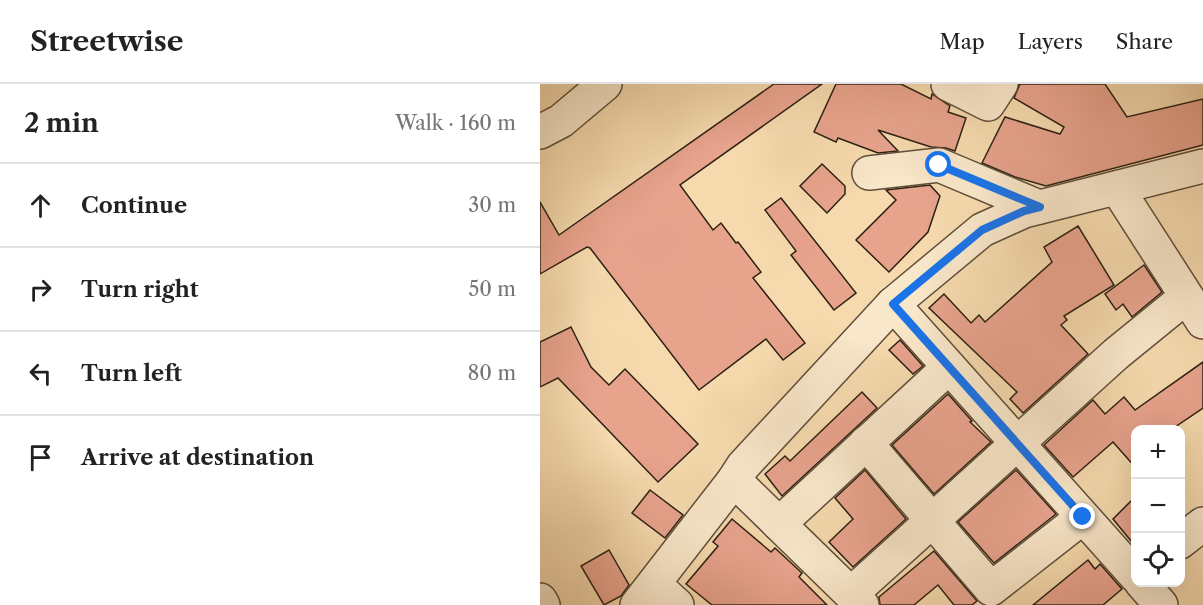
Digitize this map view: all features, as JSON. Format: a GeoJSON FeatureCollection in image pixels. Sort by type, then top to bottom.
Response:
{"type":"FeatureCollection","features":[{"type":"Feature","properties":{"kind":"street"},"geometry":{"type":"LineString","coordinates":[[540,132],[561,121],[605,84]]}},
{"type":"Feature","properties":{"kind":"street"},"geometry":{"type":"LineString","coordinates":[[948,84],[988,105],[1001,84]]}},
{"type":"Feature","properties":{"kind":"street"},"geometry":{"type":"LineString","coordinates":[[869,173],[939,165],[1040,207]]}},
{"type":"Feature","properties":{"kind":"street"},"geometry":{"type":"LineString","coordinates":[[656,598],[742,466],[893,304],[982,230],[1024,211],[1203,166]]}},
{"type":"Feature","properties":{"kind":"street"},"geometry":{"type":"LineString","coordinates":[[734,480],[856,600],[933,520],[1116,354],[1194,309],[1117,188]]}},
{"type":"Feature","properties":{"kind":"street"},"geometry":{"type":"LineString","coordinates":[[893,304],[1131,570]]}},
{"type":"Feature","properties":{"kind":"street"},"geometry":{"type":"LineString","coordinates":[[779,524],[949,367]]}},
{"type":"Feature","properties":{"kind":"street"},"geometry":{"type":"LineString","coordinates":[[866,443],[992,589],[1083,517]]}},
{"type":"Feature","properties":{"kind":"street"},"geometry":{"type":"LineString","coordinates":[[1185,538],[1203,524]]}},
{"type":"Feature","properties":{"kind":"street"},"geometry":{"type":"LineString","coordinates":[[1145,587],[1161,605]]}},
{"type":"Feature","properties":{"kind":"street"},"geometry":{"type":"LineString","coordinates":[[540,600],[543,605]]}},
{"type":"Feature","properties":{"kind":"building"},"geometry":{"type":"Polygon","coordinates":[[[774,84],[822,84],[680,185],[713,230],[721,223],[736,243],[738,242],[761,272],[753,278],[805,343],[783,360],[766,339],[699,390],[590,248],[587,247],[540,274],[540,202],[559,235],[774,84]]]}},
{"type":"Feature","properties":{"kind":"building"},"geometry":{"type":"Polygon","coordinates":[[[836,84],[901,84],[931,99],[932,94],[950,106],[948,112],[966,118],[955,151],[931,147],[878,130],[898,151],[878,153],[838,138],[836,142],[814,132],[836,84]]]}},
{"type":"Feature","properties":{"kind":"building"},"geometry":{"type":"Polygon","coordinates":[[[1020,84],[1105,84],[1127,117],[1203,99],[1203,145],[1046,186],[1015,177],[982,163],[1005,117],[1060,134],[1064,127],[1014,98],[1020,84]]]}},
{"type":"Feature","properties":{"kind":"building"},"geometry":{"type":"Polygon","coordinates":[[[822,164],[845,186],[845,194],[827,213],[800,186],[822,164]]]}},
{"type":"Feature","properties":{"kind":"building"},"geometry":{"type":"Polygon","coordinates":[[[930,185],[940,196],[928,232],[889,272],[856,240],[896,200],[886,190],[930,185]]]}},
{"type":"Feature","properties":{"kind":"building"},"geometry":{"type":"Polygon","coordinates":[[[781,198],[856,293],[834,310],[791,255],[796,251],[765,210],[781,198]]]}},
{"type":"Feature","properties":{"kind":"building"},"geometry":{"type":"Polygon","coordinates":[[[1078,226],[1114,285],[1064,316],[1067,320],[1061,325],[1088,354],[1023,413],[1010,399],[1017,392],[929,308],[944,294],[971,323],[979,315],[985,322],[1052,262],[1044,247],[1078,226]]]}},
{"type":"Feature","properties":{"kind":"building"},"geometry":{"type":"Polygon","coordinates":[[[1144,265],[1162,292],[1132,317],[1123,304],[1116,310],[1105,294],[1144,265]]]}},
{"type":"Feature","properties":{"kind":"building"},"geometry":{"type":"Polygon","coordinates":[[[571,327],[591,367],[609,385],[625,369],[698,444],[658,482],[558,378],[540,387],[540,342],[571,327]]]}},
{"type":"Feature","properties":{"kind":"building"},"geometry":{"type":"Polygon","coordinates":[[[900,340],[923,366],[913,374],[889,350],[900,340]]]}},
{"type":"Feature","properties":{"kind":"building"},"geometry":{"type":"Polygon","coordinates":[[[1203,362],[1203,408],[1178,425],[1131,425],[1131,462],[1113,442],[1073,477],[1044,445],[1093,400],[1105,414],[1124,397],[1135,410],[1203,362]]]}},
{"type":"Feature","properties":{"kind":"building"},"geometry":{"type":"Polygon","coordinates":[[[862,392],[877,408],[782,496],[765,474],[785,456],[790,461],[862,392]]]}},
{"type":"Feature","properties":{"kind":"building"},"geometry":{"type":"Polygon","coordinates":[[[948,394],[972,421],[970,422],[991,442],[934,494],[892,445],[948,394]]]}},
{"type":"Feature","properties":{"kind":"building"},"geometry":{"type":"Polygon","coordinates":[[[865,470],[906,519],[853,567],[829,542],[853,519],[835,498],[865,470]]]}},
{"type":"Feature","properties":{"kind":"building"},"geometry":{"type":"Polygon","coordinates":[[[1016,470],[1056,514],[994,563],[958,522],[1016,470]]]}},
{"type":"Feature","properties":{"kind":"building"},"geometry":{"type":"Polygon","coordinates":[[[650,490],[683,515],[665,538],[632,513],[650,490]]]}},
{"type":"Feature","properties":{"kind":"building"},"geometry":{"type":"Polygon","coordinates":[[[1131,501],[1131,541],[1113,519],[1131,501]]]}},
{"type":"Feature","properties":{"kind":"building"},"geometry":{"type":"Polygon","coordinates":[[[732,519],[771,552],[775,548],[802,573],[799,577],[827,605],[712,605],[686,584],[718,546],[713,542],[732,519]]]}},
{"type":"Feature","properties":{"kind":"building"},"geometry":{"type":"Polygon","coordinates":[[[609,550],[629,585],[621,596],[604,605],[581,566],[609,550]]]}},
{"type":"Feature","properties":{"kind":"building"},"geometry":{"type":"Polygon","coordinates":[[[934,551],[977,601],[972,605],[954,605],[938,585],[914,605],[880,605],[879,597],[934,551]]]}},
{"type":"Feature","properties":{"kind":"building"},"geometry":{"type":"Polygon","coordinates":[[[1088,560],[1095,569],[1100,564],[1122,589],[1103,605],[1033,605],[1088,560]]]}},
{"type":"Feature","properties":{"kind":"route"},"geometry":{"type":"LineString","coordinates":[[939,165],[1040,207],[1024,211],[982,230],[893,304],[1083,517]]}}]}
